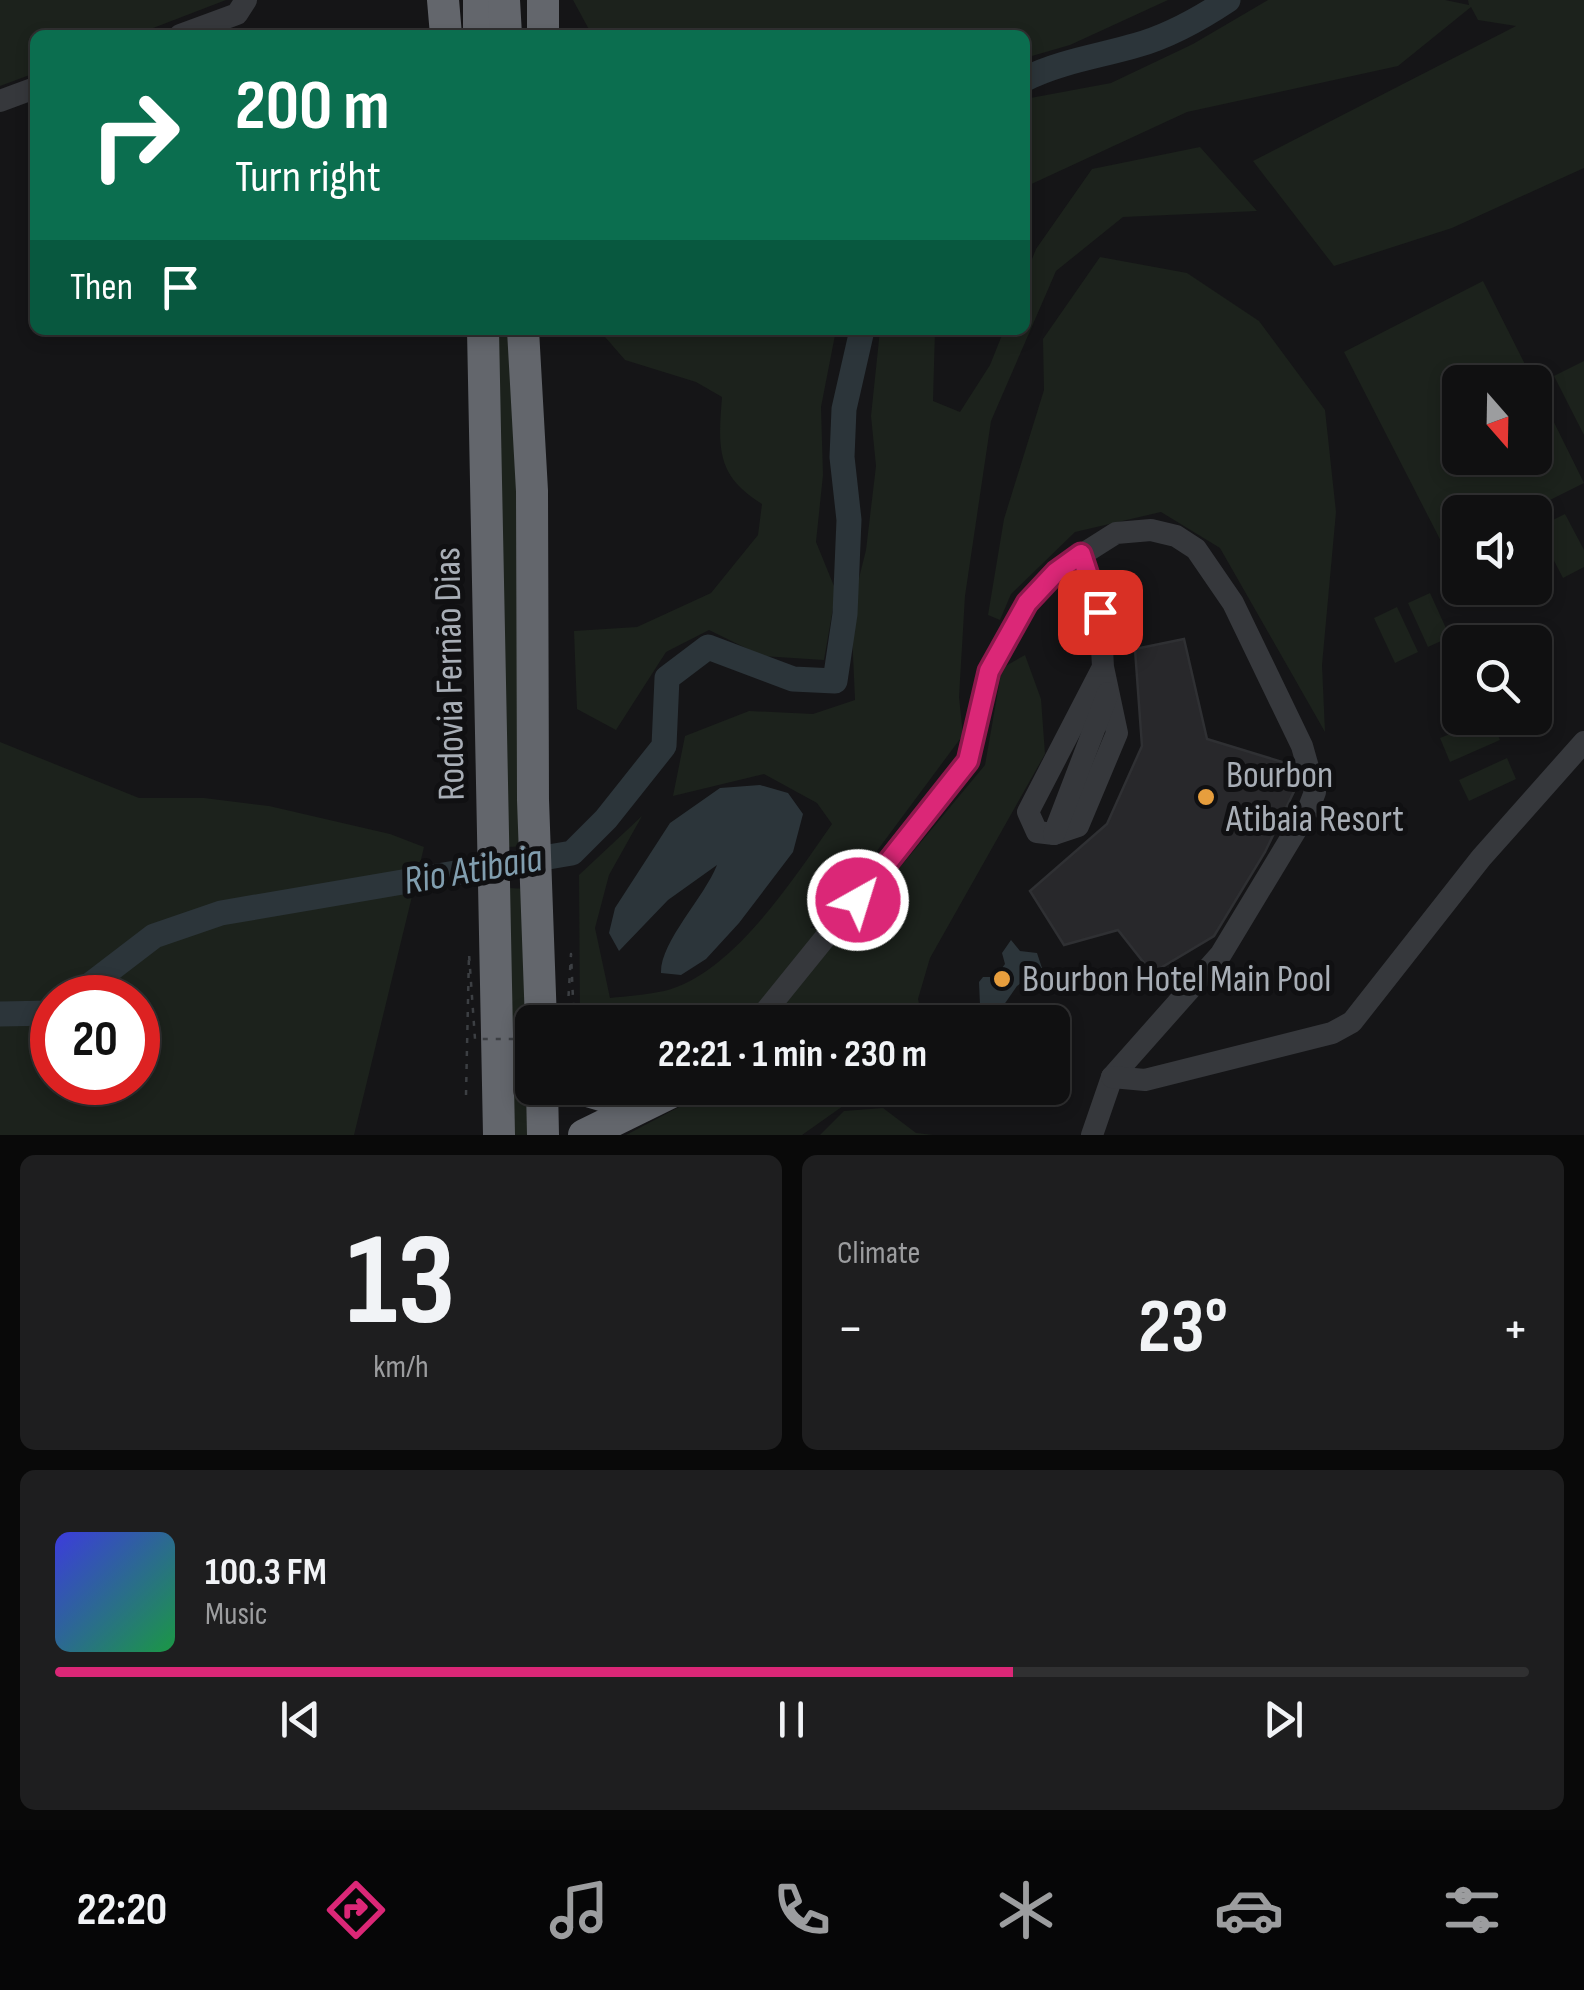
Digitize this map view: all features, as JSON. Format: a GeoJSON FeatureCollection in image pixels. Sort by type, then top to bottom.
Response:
{"type":"FeatureCollection","features":[{"type":"Feature","properties":{"kind":"highway"},"geometry":{"type":"LineString","coordinates":[[444,0],[446,30]]}},
{"type":"Feature","properties":{"kind":"highway"},"geometry":{"type":"LineString","coordinates":[[479,0],[480,30]]}},
{"type":"Feature","properties":{"kind":"highway"},"geometry":{"type":"LineString","coordinates":[[504,0],[506,30]]}},
{"type":"Feature","properties":{"kind":"highway"},"geometry":{"type":"LineString","coordinates":[[543,0],[543,30]]}},
{"type":"Feature","properties":{"kind":"highway"},"geometry":{"type":"LineString","coordinates":[[467,335],[485,492]]}},
{"type":"Feature","properties":{"kind":"highway","name":"Rodovia Fernão Dias"},"geometry":{"type":"LineString","coordinates":[[483,335],[499,1135]]}},
{"type":"Feature","properties":{"kind":"highway"},"geometry":{"type":"LineString","coordinates":[[523,335],[532,492]]}},
{"type":"Feature","properties":{"kind":"highway"},"geometry":{"type":"LineString","coordinates":[[540,335],[532,492],[532,800],[541,1005]]}},
{"type":"Feature","properties":{"kind":"highway"},"geometry":{"type":"LineString","coordinates":[[543,1105],[544,1135]]}},
{"type":"Feature","properties":{"kind":"highway"},"geometry":{"type":"LineString","coordinates":[[584,1135],[645,1105]]}},
{"type":"Feature","properties":{"kind":"street"},"geometry":{"type":"LineString","coordinates":[[194,30],[237,14],[246,0]]}},
{"type":"Feature","properties":{"kind":"street"},"geometry":{"type":"LineString","coordinates":[[0,100],[30,90]]}},
{"type":"Feature","properties":{"kind":"street"},"geometry":{"type":"LineString","coordinates":[[771,1005],[968,761],[989,671],[1017,620],[1056,572],[1116,534],[1151,530],[1176,536],[1196,548],[1240,618],[1302,746],[1315,792],[1221,954],[1112,1077],[1092,1135]]}},
{"type":"Feature","properties":{"kind":"street"},"geometry":{"type":"LineString","coordinates":[[1081,554],[1100,612],[1108,692],[1054,834],[1037,832],[1028,812],[1103,667]]}},
{"type":"Feature","properties":{"kind":"street"},"geometry":{"type":"LineString","coordinates":[[1112,1077],[1158,1078],[1332,1033],[1352,1022],[1481,858],[1584,742]]}},
{"type":"Feature","properties":{"kind":"path"},"geometry":{"type":"LineString","coordinates":[[466,1095],[469,954],[475,1039],[515,1039]]}},
{"type":"Feature","properties":{"kind":"path"},"geometry":{"type":"LineString","coordinates":[[568,1005],[571,954],[573,1005]]}},
{"type":"Feature","properties":{"kind":"shaded area"},"geometry":{"type":"Polygon","coordinates":[[[0,0],[226,0],[148,30],[30,30],[30,75],[0,86],[0,0]]]}},
{"type":"Feature","properties":{"kind":"shaded area"},"geometry":{"type":"Polygon","coordinates":[[[573,0],[1168,0],[1070,45],[1030,57],[1030,30],[589,30],[573,0]]]}},
{"type":"Feature","properties":{"kind":"shaded area"},"geometry":{"type":"Polygon","coordinates":[[[1268,0],[1445,0],[1469,5],[1468,0],[1584,0],[1584,168],[1452,228],[1334,266],[1253,161],[1516,26],[1478,20],[1471,7],[1398,66],[1187,112],[1030,185],[1030,98],[1111,83],[1193,44],[1268,0]]]}},
{"type":"Feature","properties":{"kind":"shaded area"},"geometry":{"type":"Polygon","coordinates":[[[1200,147],[1257,211],[1123,217],[1056,271],[1030,331],[1030,264],[1036,249],[1092,169],[1200,147]]]}},
{"type":"Feature","properties":{"kind":"shaded area"},"geometry":{"type":"Polygon","coordinates":[[[1100,257],[1187,273],[1259,321],[1325,410],[1336,512],[1322,665],[1325,732],[1220,548],[1161,512],[1075,532],[1011,594],[1000,620],[988,615],[1004,519],[1044,390],[1043,339],[1100,257]]]}},
{"type":"Feature","properties":{"kind":"shaded area"},"geometry":{"type":"Polygon","coordinates":[[[1483,281],[1525,365],[1442,365],[1442,475],[1552,475],[1552,418],[1584,483],[1552,499],[1552,495],[1442,495],[1442,543],[1344,352],[1483,281]]]}},
{"type":"Feature","properties":{"kind":"shaded area"},"geometry":{"type":"Polygon","coordinates":[[[496,335],[517,335],[527,846],[507,847],[496,335]]]}},
{"type":"Feature","properties":{"kind":"shaded area"},"geometry":{"type":"Polygon","coordinates":[[[603,335],[835,335],[821,407],[823,475],[816,542],[836,591],[824,660],[762,656],[709,630],[666,652],[616,730],[577,709],[574,631],[637,627],[711,593],[758,535],[762,504],[736,483],[723,459],[722,397],[696,382],[625,360],[603,335]]]}},
{"type":"Feature","properties":{"kind":"shaded area"},"geometry":{"type":"Polygon","coordinates":[[[879,335],[935,335],[933,401],[960,412],[990,365],[1002,335],[1028,335],[991,421],[965,596],[959,697],[963,735],[839,902],[810,928],[838,929],[867,907],[985,765],[1002,668],[1025,655],[1041,699],[1045,754],[930,958],[919,1005],[580,1005],[579,875],[642,816],[609,875],[595,928],[610,998],[664,991],[714,966],[759,922],[832,824],[817,803],[764,774],[673,796],[685,736],[749,711],[813,714],[855,700],[851,610],[866,550],[876,466],[871,416],[879,335]]]}},
{"type":"Feature","properties":{"kind":"shaded area"},"geometry":{"type":"Polygon","coordinates":[[[1584,361],[1584,435],[1554,376],[1584,361]]]}},
{"type":"Feature","properties":{"kind":"shaded area"},"geometry":{"type":"Polygon","coordinates":[[[1565,514],[1584,550],[1584,567],[1563,578],[1552,557],[1552,520],[1565,514]]]}},
{"type":"Feature","properties":{"kind":"shaded area"},"geometry":{"type":"Polygon","coordinates":[[[1430,593],[1445,625],[1442,641],[1428,647],[1408,603],[1430,593]]]}},
{"type":"Feature","properties":{"kind":"shaded area"},"geometry":{"type":"Polygon","coordinates":[[[1397,607],[1418,652],[1395,663],[1374,618],[1397,607]]]}},
{"type":"Feature","properties":{"kind":"shaded area"},"geometry":{"type":"Polygon","coordinates":[[[1498,735],[1500,740],[1450,762],[1440,738],[1498,735]]]}},
{"type":"Feature","properties":{"kind":"shaded area"},"geometry":{"type":"Polygon","coordinates":[[[0,742],[139,798],[204,798],[269,806],[390,834],[424,847],[354,1135],[0,1135],[0,742]]]}},
{"type":"Feature","properties":{"kind":"shaded area"},"geometry":{"type":"Polygon","coordinates":[[[1507,758],[1516,779],[1469,801],[1459,780],[1507,758]]]}},
{"type":"Feature","properties":{"kind":"shaded area"},"geometry":{"type":"Polygon","coordinates":[[[760,785],[788,793],[803,814],[793,852],[739,923],[706,959],[681,975],[661,973],[675,934],[717,865],[668,900],[619,951],[609,933],[615,908],[670,823],[720,788],[760,785]]]}},
{"type":"Feature","properties":{"kind":"shaded area"},"geometry":{"type":"Polygon","coordinates":[[[509,888],[527,889],[528,1005],[515,1005],[515,1105],[530,1105],[530,1135],[509,1135],[509,888]]]}},
{"type":"Feature","properties":{"kind":"shaded area","name":"Bourbon Hotel Main Pool"},"geometry":{"type":"Polygon","coordinates":[[[1011,940],[1020,951],[1037,953],[1042,968],[1017,986],[1004,1005],[980,1005],[979,982],[983,977],[995,977],[1005,964],[1002,953],[1011,940]]]}},
{"type":"Feature","properties":{"kind":"shaded area"},"geometry":{"type":"Polygon","coordinates":[[[683,1105],[847,1105],[802,1135],[626,1135],[683,1105]]]}},
{"type":"Feature","properties":{"kind":"shaded area"},"geometry":{"type":"Polygon","coordinates":[[[883,1108],[916,1133],[933,1135],[820,1135],[844,1111],[883,1108]]]}},
{"type":"Feature","properties":{"kind":"building","name":"Bourbon Atibaia Resort"},"geometry":{"type":"Polygon","coordinates":[[[1184,639],[1207,739],[1292,765],[1297,785],[1265,852],[1214,936],[1152,973],[1118,930],[1064,945],[1030,891],[1107,824],[1142,746],[1135,649],[1184,639]]]}},
{"type":"Feature","properties":{"kind":"waterway","name":"Rio Atibaia"},"geometry":{"type":"LineString","coordinates":[[1030,77],[1161,37],[1228,0]]}},
{"type":"Feature","properties":{"kind":"waterway","name":"Rio Atibaia"},"geometry":{"type":"LineString","coordinates":[[103,975],[154,936],[221,913],[572,853],[606,819],[664,746],[667,678],[708,647],[793,679],[835,681],[845,614],[849,520],[842,457],[844,409],[861,335]]}},
{"type":"Feature","properties":{"kind":"waterway","name":"Rio Atibaia"},"geometry":{"type":"LineString","coordinates":[[0,1014],[30,1013]]}},
{"type":"Feature","properties":{"kind":"place","name":"Bourbon Atibaia Resort"},"geometry":{"type":"Point","coordinates":[1206,797]}},
{"type":"Feature","properties":{"kind":"place","name":"Bourbon Hotel Main Pool"},"geometry":{"type":"Point","coordinates":[1002,979]}},
{"type":"Feature","properties":{"kind":"route"},"geometry":{"type":"LineString","coordinates":[[858,900],[968,761],[989,671],[1027,603],[1056,572],[1081,554],[1100,612]]}}]}
